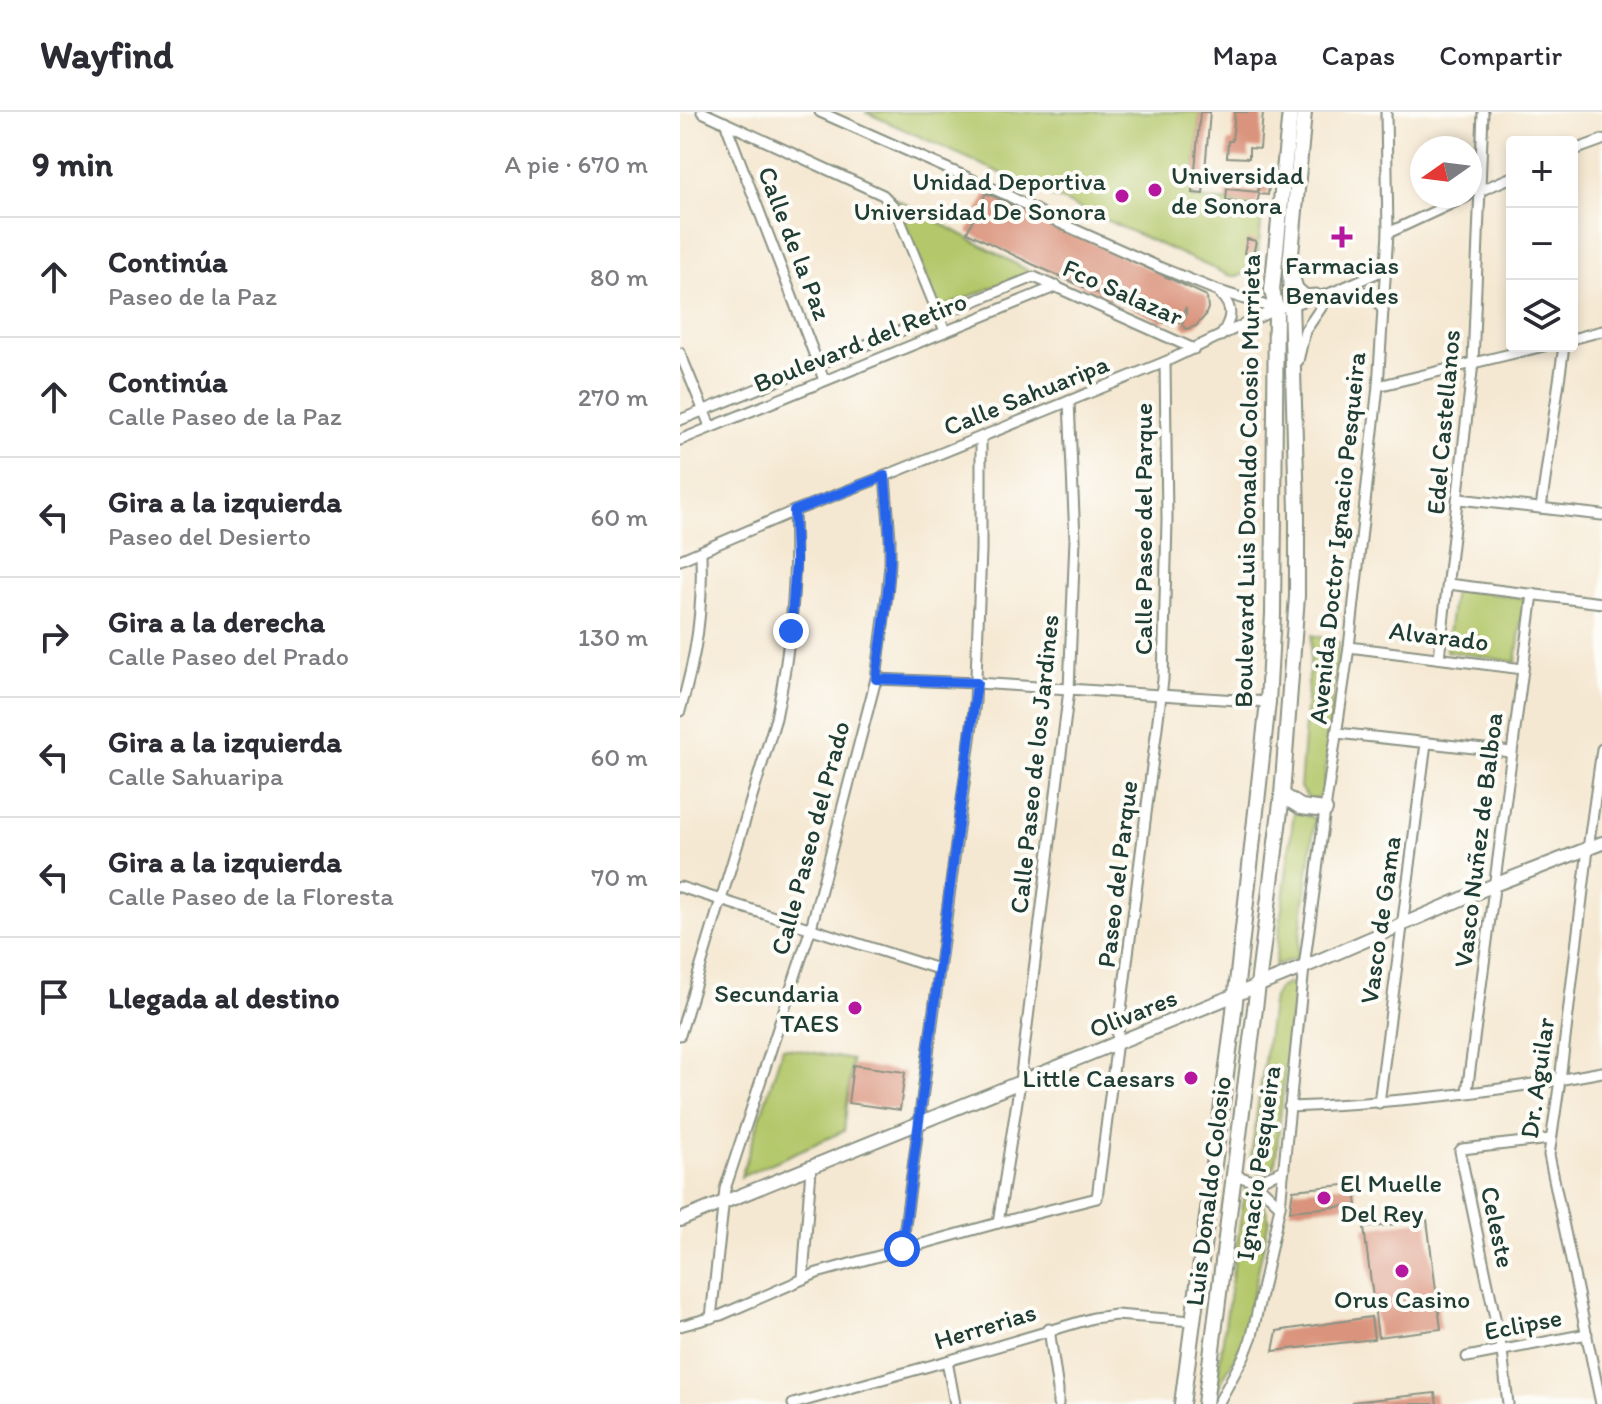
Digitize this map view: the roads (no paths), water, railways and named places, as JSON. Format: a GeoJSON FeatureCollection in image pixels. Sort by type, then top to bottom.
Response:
{"type":"FeatureCollection","features":[{"type":"Feature","properties":{"kind":"main road","name":"Boulevard Luis Donaldo Colosio Murrieta"},"geometry":{"type":"LineString","coordinates":[[1236,994],[1268,702],[1273,614],[1276,309],[1272,290],[1290,112]]}},
{"type":"Feature","properties":{"kind":"main road","name":"Boulevard Luis Donaldo Colosio Murrieta"},"geometry":{"type":"LineString","coordinates":[[1258,985],[1282,795],[1297,596],[1290,265],[1304,112]]}},
{"type":"Feature","properties":{"kind":"main road"},"geometry":{"type":"LineString","coordinates":[[1282,795],[1301,807],[1325,810]]}},
{"type":"Feature","properties":{"kind":"main road","name":"Olivares"},"geometry":{"type":"LineString","coordinates":[[680,1220],[1117,1044],[1494,885],[1602,843]]}},
{"type":"Feature","properties":{"kind":"main road","name":"Luis Donaldo Colosio"},"geometry":{"type":"LineString","coordinates":[[1205,1404],[1258,985]]}},
{"type":"Feature","properties":{"kind":"main road","name":"Luis Donaldo Colosio"},"geometry":{"type":"LineString","coordinates":[[1182,1404],[1236,994]]}},
{"type":"Feature","properties":{"kind":"main road"},"geometry":{"type":"LineString","coordinates":[[1232,1029],[1243,1031],[1251,1039]]}},
{"type":"Feature","properties":{"kind":"street"},"geometry":{"type":"LineString","coordinates":[[702,112],[883,195],[891,202],[945,331]]}},
{"type":"Feature","properties":{"kind":"street"},"geometry":{"type":"LineString","coordinates":[[820,112],[1009,196],[1060,223],[1216,290],[1276,309]]}},
{"type":"Feature","properties":{"kind":"street","name":"Avenida Doctor Ignacio Pesqueira"},"geometry":{"type":"LineString","coordinates":[[1304,967],[1349,647],[1378,386],[1388,233],[1386,112]]}},
{"type":"Feature","properties":{"kind":"street","name":"Edel Castellanos"},"geometry":{"type":"LineString","coordinates":[[1480,136],[1483,112]]}},
{"type":"Feature","properties":{"kind":"street","name":"Calle de la Paz"},"geometry":{"type":"LineString","coordinates":[[725,122],[824,380]]}},
{"type":"Feature","properties":{"kind":"street"},"geometry":{"type":"LineString","coordinates":[[1578,150],[1602,140]]}},
{"type":"Feature","properties":{"kind":"street"},"geometry":{"type":"LineString","coordinates":[[1482,190],[1506,180]]}},
{"type":"Feature","properties":{"kind":"street"},"geometry":{"type":"LineString","coordinates":[[1388,233],[1442,208]]}},
{"type":"Feature","properties":{"kind":"street","name":"Edel Castellanos"},"geometry":{"type":"LineString","coordinates":[[1439,658],[1473,363],[1472,208]]}},
{"type":"Feature","properties":{"kind":"street"},"geometry":{"type":"LineString","coordinates":[[1290,265],[1298,288],[1306,295],[1331,293]]}},
{"type":"Feature","properties":{"kind":"street","name":"Calle Sahuaripa"},"geometry":{"type":"LineString","coordinates":[[680,560],[1165,362],[1276,309],[1331,293],[1386,269]]}},
{"type":"Feature","properties":{"kind":"street","name":"Boulevard del Retiro"},"geometry":{"type":"LineString","coordinates":[[680,420],[1034,277]]}},
{"type":"Feature","properties":{"kind":"street","name":"Fco Salazar"},"geometry":{"type":"LineString","coordinates":[[1034,277],[1194,349]]}},
{"type":"Feature","properties":{"kind":"street","name":"Boulevard del Retiro"},"geometry":{"type":"LineString","coordinates":[[680,440],[1057,286]]}},
{"type":"Feature","properties":{"kind":"street"},"geometry":{"type":"LineString","coordinates":[[1344,288],[1368,293],[1380,304],[1383,312]]}},
{"type":"Feature","properties":{"kind":"street"},"geometry":{"type":"LineString","coordinates":[[1216,290],[1228,302],[1230,309],[1227,327],[1221,336]]}},
{"type":"Feature","properties":{"kind":"street"},"geometry":{"type":"LineString","coordinates":[[1294,394],[1299,351],[1305,331],[1331,293]]}},
{"type":"Feature","properties":{"kind":"street"},"geometry":{"type":"LineString","coordinates":[[1578,337],[1602,331]]}},
{"type":"Feature","properties":{"kind":"street"},"geometry":{"type":"LineString","coordinates":[[1378,386],[1519,352]]}},
{"type":"Feature","properties":{"kind":"street"},"geometry":{"type":"LineString","coordinates":[[1541,508],[1563,352]]}},
{"type":"Feature","properties":{"kind":"street"},"geometry":{"type":"LineString","coordinates":[[680,353],[710,426]]}},
{"type":"Feature","properties":{"kind":"street","name":"Calle Paseo del Parque"},"geometry":{"type":"LineString","coordinates":[[1161,696],[1167,520],[1165,362]]}},
{"type":"Feature","properties":{"kind":"street","name":"Calle Paseo de los Jardines"},"geometry":{"type":"LineString","coordinates":[[998,1223],[1020,1082],[1069,690],[1075,539],[1069,401]]}},
{"type":"Feature","properties":{"kind":"street"},"geometry":{"type":"LineString","coordinates":[[902,1249],[977,683],[981,437]]}},
{"type":"Feature","properties":{"kind":"street","name":"Calle Paseo del Prado"},"geometry":{"type":"LineString","coordinates":[[711,1318],[722,1202],[811,928],[876,679],[890,564],[885,476]]}},
{"type":"Feature","properties":{"kind":"street"},"geometry":{"type":"LineString","coordinates":[[1459,499],[1602,515]]}},
{"type":"Feature","properties":{"kind":"street"},"geometry":{"type":"LineString","coordinates":[[680,1035],[776,718],[794,604],[794,511]]}},
{"type":"Feature","properties":{"kind":"street"},"geometry":{"type":"LineString","coordinates":[[680,711],[701,618],[701,552]]}},
{"type":"Feature","properties":{"kind":"street"},"geometry":{"type":"LineString","coordinates":[[1448,584],[1602,603]]}},
{"type":"Feature","properties":{"kind":"street","name":"Vasco Nuñez de Balboa"},"geometry":{"type":"LineString","coordinates":[[1467,1092],[1533,594]]}},
{"type":"Feature","properties":{"kind":"street","name":"Alvarado"},"geometry":{"type":"LineString","coordinates":[[1349,647],[1523,669]]}},
{"type":"Feature","properties":{"kind":"street"},"geometry":{"type":"LineString","coordinates":[[876,679],[1268,702]]}},
{"type":"Feature","properties":{"kind":"street","name":"Paseo del Parque"},"geometry":{"type":"LineString","coordinates":[[998,1223],[1098,1196],[1161,696]]}},
{"type":"Feature","properties":{"kind":"street"},"geometry":{"type":"LineString","coordinates":[[1337,733],[1511,752]]}},
{"type":"Feature","properties":{"kind":"street","name":"Vasco de Gama"},"geometry":{"type":"LineString","coordinates":[[1379,1103],[1426,743]]}},
{"type":"Feature","properties":{"kind":"street","name":"Dr. Aguilar"},"geometry":{"type":"LineString","coordinates":[[1601,1404],[1550,1162],[1602,749]]}},
{"type":"Feature","properties":{"kind":"street"},"geometry":{"type":"LineString","coordinates":[[680,887],[938,969]]}},
{"type":"Feature","properties":{"kind":"street","name":"Ignacio Pesqueira"},"geometry":{"type":"LineString","coordinates":[[1218,1404],[1252,1336],[1280,1206],[1304,967]]}},
{"type":"Feature","properties":{"kind":"street"},"geometry":{"type":"LineString","coordinates":[[1289,1107],[1379,1103],[1602,1072]]}},
{"type":"Feature","properties":{"kind":"street","name":"Celeste"},"geometry":{"type":"LineString","coordinates":[[1508,1404],[1502,1351],[1460,1150],[1551,1139]]}},
{"type":"Feature","properties":{"kind":"street"},"geometry":{"type":"LineString","coordinates":[[803,1278],[811,1168]]}},
{"type":"Feature","properties":{"kind":"street"},"geometry":{"type":"LineString","coordinates":[[1255,1182],[1284,1170]]}},
{"type":"Feature","properties":{"kind":"street"},"geometry":{"type":"LineString","coordinates":[[1235,1175],[1255,1182],[1280,1206]]}},
{"type":"Feature","properties":{"kind":"street"},"geometry":{"type":"LineString","coordinates":[[680,1326],[711,1318],[803,1278],[998,1223]]}},
{"type":"Feature","properties":{"kind":"street","name":"Herrerias"},"geometry":{"type":"LineString","coordinates":[[793,1404],[1093,1318],[1116,1315],[1193,1321]]}},
{"type":"Feature","properties":{"kind":"street"},"geometry":{"type":"LineString","coordinates":[[1049,1329],[1058,1404]]}},
{"type":"Feature","properties":{"kind":"street","name":"Eclipse"},"geometry":{"type":"LineString","coordinates":[[1467,1357],[1587,1334]]}},
{"type":"Feature","properties":{"kind":"street"},"geometry":{"type":"LineString","coordinates":[[947,1361],[955,1404]]}},
{"type":"Feature","properties":{"kind":"street"},"geometry":{"type":"LineString","coordinates":[[838,1391],[840,1404]]}},
{"type":"Feature","properties":{"kind":"place","name":"Universidad de Sonora"},"geometry":{"type":"Point","coordinates":[1155,190]}},
{"type":"Feature","properties":{"kind":"place","name":"Unidad Deportiva Universidad De Sonora"},"geometry":{"type":"Point","coordinates":[1122,196]}},
{"type":"Feature","properties":{"kind":"place","name":"Farmacias Benavides"},"geometry":{"type":"Point","coordinates":[1342,237]}},
{"type":"Feature","properties":{"kind":"place","name":"Secundaria TAES"},"geometry":{"type":"Point","coordinates":[855,1008]}},
{"type":"Feature","properties":{"kind":"place","name":"Little Caesars"},"geometry":{"type":"Point","coordinates":[1191,1078]}},
{"type":"Feature","properties":{"kind":"place","name":"El Muelle Del Rey"},"geometry":{"type":"Point","coordinates":[1324,1198]}},
{"type":"Feature","properties":{"kind":"place","name":"Orus Casino"},"geometry":{"type":"Point","coordinates":[1402,1271]}}]}
